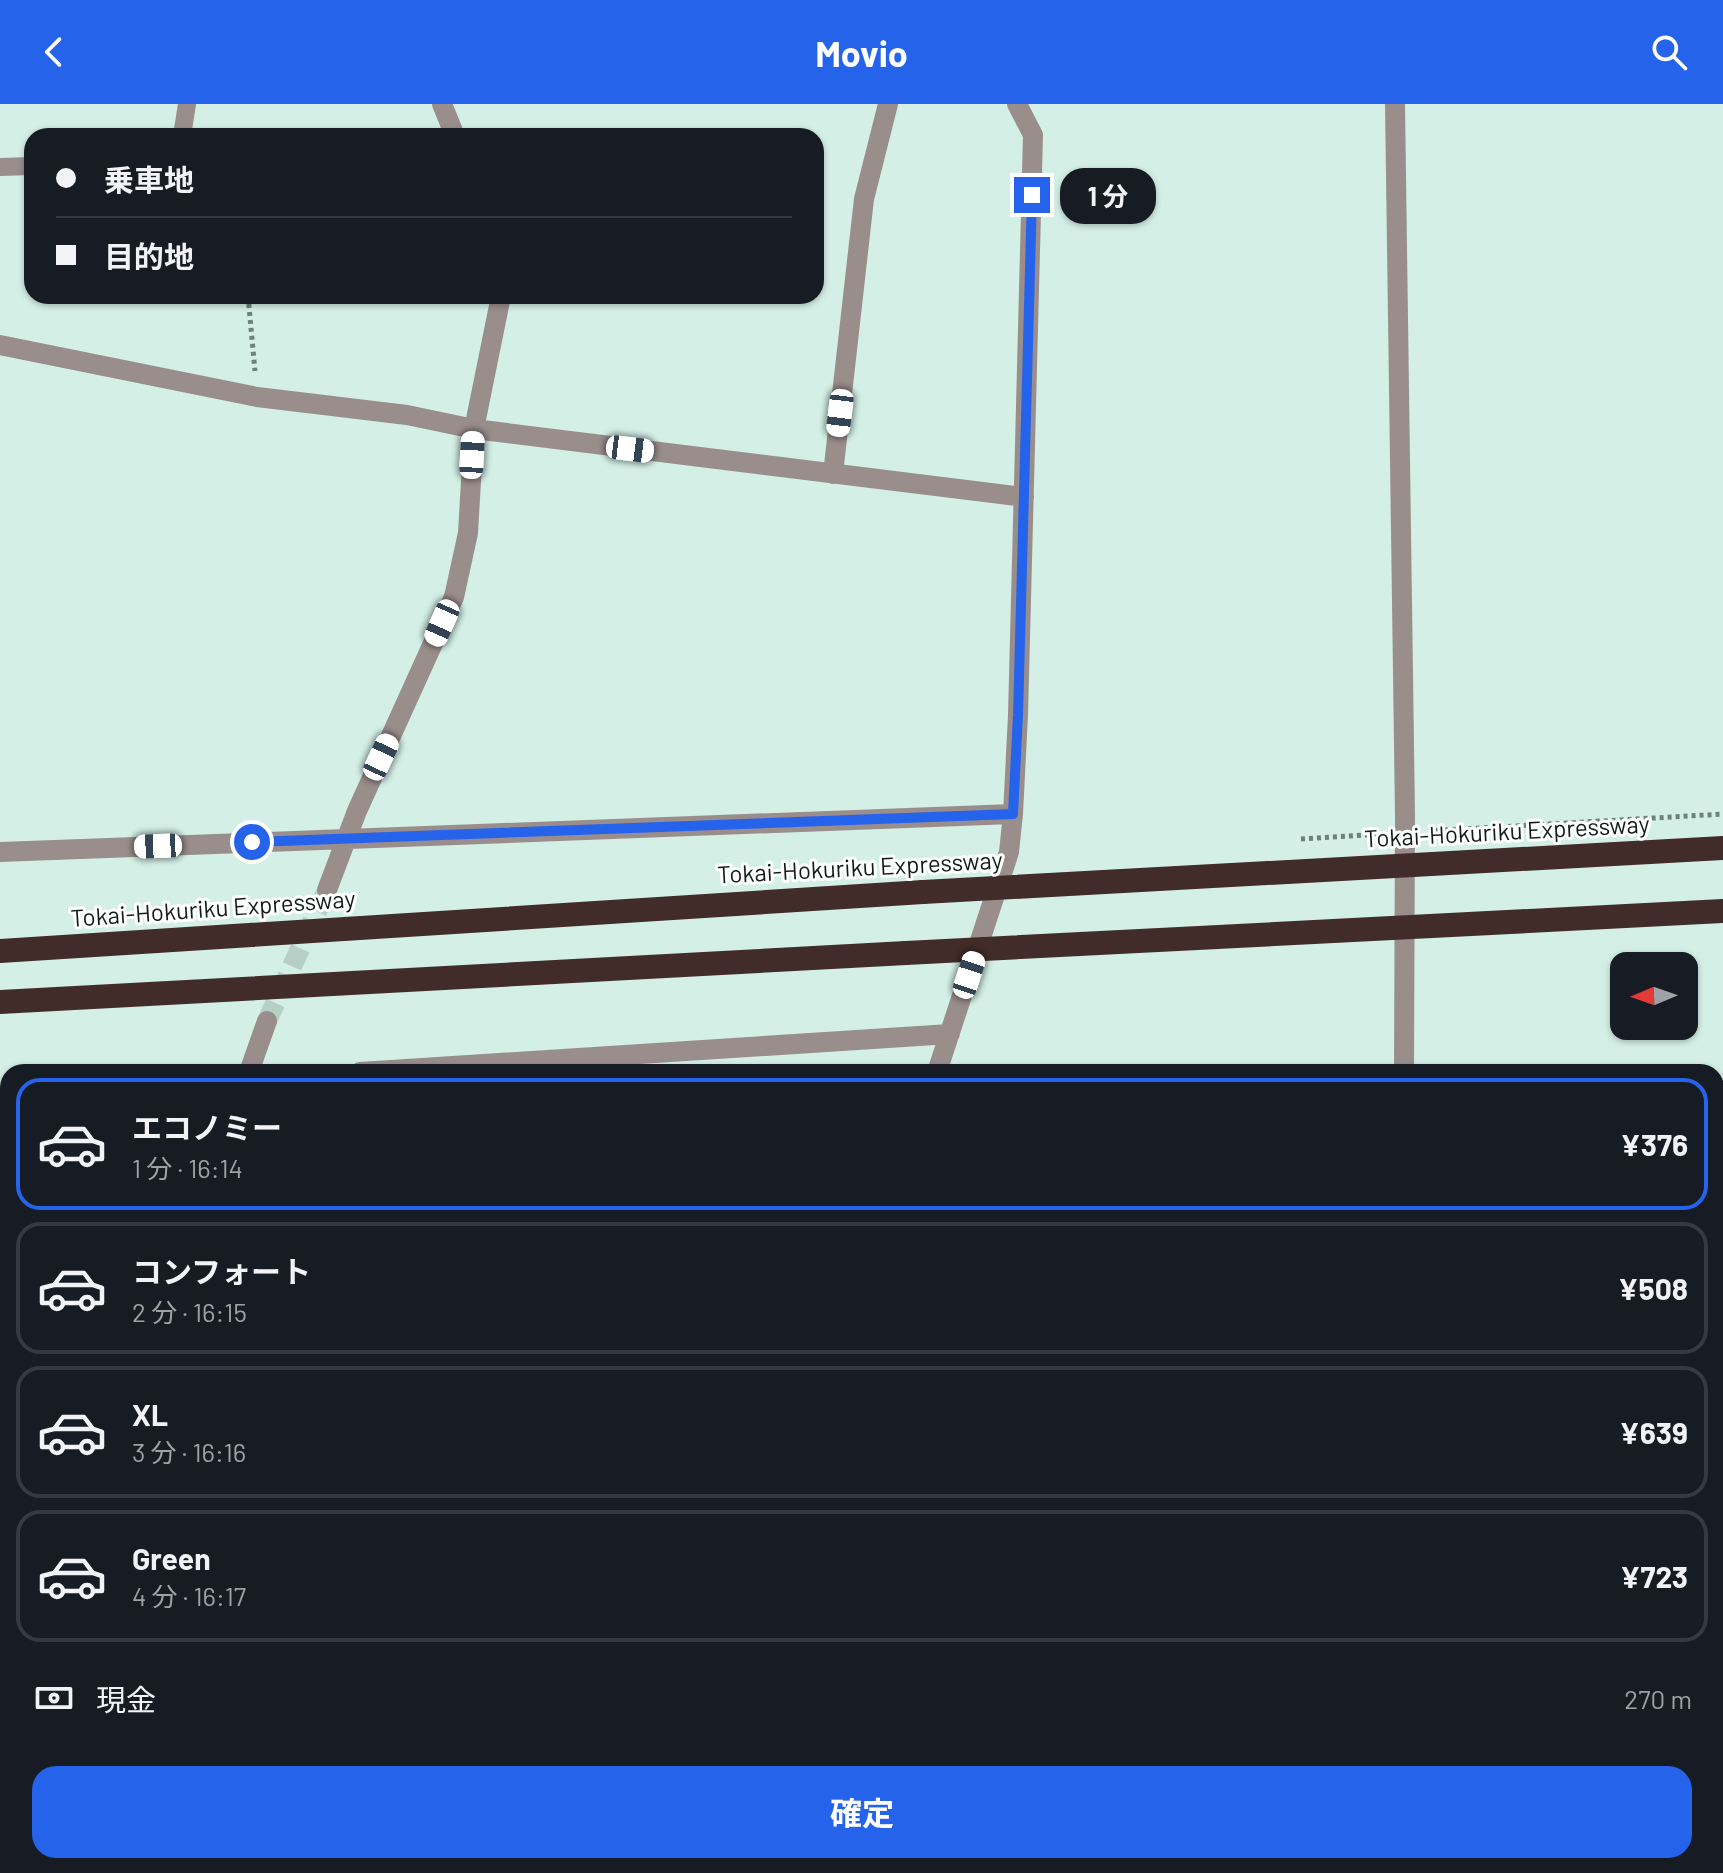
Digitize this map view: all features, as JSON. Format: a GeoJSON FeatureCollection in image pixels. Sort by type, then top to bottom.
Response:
{"type":"FeatureCollection","features":[{"type":"Feature","properties":{"kind":"highway","name":"Tokai-Hokuriku Expressway"},"geometry":{"type":"LineString","coordinates":[[0,951],[923,892],[1723,848]]}},
{"type":"Feature","properties":{"kind":"highway"},"geometry":{"type":"LineString","coordinates":[[0,1002],[1723,911]]}},
{"type":"Feature","properties":{"kind":"street"},"geometry":{"type":"LineString","coordinates":[[442,104],[452,128]]}},
{"type":"Feature","properties":{"kind":"street"},"geometry":{"type":"LineString","coordinates":[[833,474],[864,199],[888,104]]}},
{"type":"Feature","properties":{"kind":"street"},"geometry":{"type":"LineString","coordinates":[[940,1064],[1009,852],[1013,814],[1033,135],[1017,104]]}},
{"type":"Feature","properties":{"kind":"street"},"geometry":{"type":"LineString","coordinates":[[1395,104],[1405,833],[1404,1064]]}},
{"type":"Feature","properties":{"kind":"street"},"geometry":{"type":"LineString","coordinates":[[327,890],[357,811],[454,597],[468,533],[474,429],[499,304]]}},
{"type":"Feature","properties":{"kind":"street"},"geometry":{"type":"LineString","coordinates":[[0,345],[257,397],[407,415],[474,429],[1024,497]]}},
{"type":"Feature","properties":{"kind":"street"},"geometry":{"type":"LineString","coordinates":[[0,852],[1013,814]]}},
{"type":"Feature","properties":{"kind":"street"},"geometry":{"type":"LineString","coordinates":[[252,1064],[267,1021]]}},
{"type":"Feature","properties":{"kind":"street"},"geometry":{"type":"LineString","coordinates":[[484,1064],[950,1034]]}},
{"type":"Feature","properties":{"kind":"lane"},"geometry":{"type":"LineString","coordinates":[[183,128],[187,104]]}},
{"type":"Feature","properties":{"kind":"lane"},"geometry":{"type":"LineString","coordinates":[[0,167],[24,166]]}},
{"type":"Feature","properties":{"kind":"path"},"geometry":{"type":"LineString","coordinates":[[249,304],[257,397]]}},
{"type":"Feature","properties":{"kind":"path"},"geometry":{"type":"LineString","coordinates":[[1294,839],[1723,814]]}},
{"type":"Feature","properties":{"kind":"tunnel"},"geometry":{"type":"LineString","coordinates":[[267,1021],[327,890]]}},
{"type":"Feature","properties":{"kind":"route"},"geometry":{"type":"LineString","coordinates":[[252,842],[1013,814],[1032,195]]}}]}
